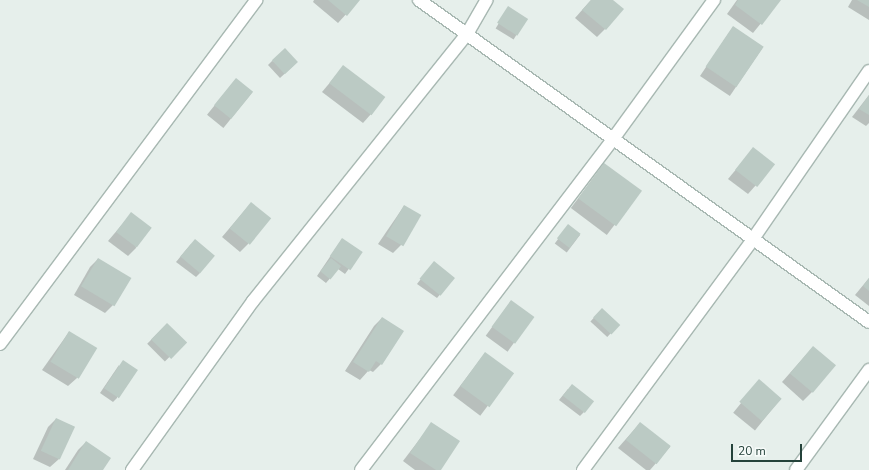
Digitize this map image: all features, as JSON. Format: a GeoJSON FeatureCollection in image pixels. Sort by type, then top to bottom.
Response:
{"type":"FeatureCollection","features":[{"type":"Feature","properties":{"kind":"street"},"geometry":{"type":"LineString","coordinates":[[0,344],[256,0]]}},
{"type":"Feature","properties":{"kind":"street"},"geometry":{"type":"LineString","coordinates":[[419,0],[869,322]]}},
{"type":"Feature","properties":{"kind":"street"},"geometry":{"type":"LineString","coordinates":[[132,470],[253,301],[467,34],[487,0]]}},
{"type":"Feature","properties":{"kind":"street"},"geometry":{"type":"LineString","coordinates":[[361,470],[614,139],[714,0]]}},
{"type":"Feature","properties":{"kind":"street"},"geometry":{"type":"LineString","coordinates":[[583,470],[753,239],[869,71]]}},
{"type":"Feature","properties":{"kind":"street"},"geometry":{"type":"LineString","coordinates":[[796,470],[869,370]]}},
{"type":"Feature","properties":{"kind":"building"},"geometry":{"type":"Polygon","coordinates":[[[328,0],[360,0],[347,16],[328,0]]]}},
{"type":"Feature","properties":{"kind":"building"},"geometry":{"type":"Polygon","coordinates":[[[591,0],[613,0],[624,9],[606,30],[582,10],[591,0]]]}},
{"type":"Feature","properties":{"kind":"building"},"geometry":{"type":"Polygon","coordinates":[[[738,0],[781,0],[762,25],[735,5],[738,0]]]}},
{"type":"Feature","properties":{"kind":"building"},"geometry":{"type":"Polygon","coordinates":[[[857,0],[869,0],[869,7],[857,0]]]}},
{"type":"Feature","properties":{"kind":"building"},"geometry":{"type":"Polygon","coordinates":[[[508,6],[528,19],[517,36],[497,23],[508,6]]]}},
{"type":"Feature","properties":{"kind":"building"},"geometry":{"type":"Polygon","coordinates":[[[733,26],[764,47],[736,87],[706,67],[733,26]]]}},
{"type":"Feature","properties":{"kind":"building"},"geometry":{"type":"Polygon","coordinates":[[[285,48],[298,62],[285,74],[272,60],[285,48]]]}},
{"type":"Feature","properties":{"kind":"building"},"geometry":{"type":"Polygon","coordinates":[[[343,65],[385,97],[371,115],[329,83],[343,65]]]}},
{"type":"Feature","properties":{"kind":"building"},"geometry":{"type":"Polygon","coordinates":[[[236,78],[253,92],[231,119],[214,105],[236,78]]]}},
{"type":"Feature","properties":{"kind":"building"},"geometry":{"type":"Polygon","coordinates":[[[869,95],[869,115],[859,109],[869,95]]]}},
{"type":"Feature","properties":{"kind":"building"},"geometry":{"type":"Polygon","coordinates":[[[753,147],[775,164],[757,187],[735,170],[753,147]]]}},
{"type":"Feature","properties":{"kind":"building"},"geometry":{"type":"Polygon","coordinates":[[[604,163],[642,191],[616,226],[578,199],[604,163]]]}},
{"type":"Feature","properties":{"kind":"building"},"geometry":{"type":"Polygon","coordinates":[[[251,202],[271,218],[250,245],[230,228],[251,202]]]}},
{"type":"Feature","properties":{"kind":"building"},"geometry":{"type":"Polygon","coordinates":[[[404,205],[421,215],[403,246],[386,236],[404,205]]]}},
{"type":"Feature","properties":{"kind":"building"},"geometry":{"type":"Polygon","coordinates":[[[131,212],[152,228],[137,248],[116,232],[131,212]]]}},
{"type":"Feature","properties":{"kind":"building"},"geometry":{"type":"Polygon","coordinates":[[[568,224],[581,234],[570,248],[557,238],[568,224]]]}},
{"type":"Feature","properties":{"kind":"building"},"geometry":{"type":"Polygon","coordinates":[[[342,238],[363,252],[350,270],[330,256],[342,238]]]}},
{"type":"Feature","properties":{"kind":"building"},"geometry":{"type":"Polygon","coordinates":[[[195,239],[215,256],[200,273],[180,257],[195,239]]]}},
{"type":"Feature","properties":{"kind":"building"},"geometry":{"type":"Polygon","coordinates":[[[98,258],[131,278],[114,306],[81,286],[98,258]]]}},
{"type":"Feature","properties":{"kind":"building"},"geometry":{"type":"Polygon","coordinates":[[[331,258],[341,266],[330,279],[320,271],[331,258]]]}},
{"type":"Feature","properties":{"kind":"building"},"geometry":{"type":"Polygon","coordinates":[[[434,261],[455,278],[441,296],[420,279],[434,261]]]}},
{"type":"Feature","properties":{"kind":"building"},"geometry":{"type":"Polygon","coordinates":[[[869,278],[869,291],[863,286],[869,278]]]}},
{"type":"Feature","properties":{"kind":"building"},"geometry":{"type":"Polygon","coordinates":[[[511,300],[534,317],[515,344],[492,327],[511,300]]]}},
{"type":"Feature","properties":{"kind":"building"},"geometry":{"type":"Polygon","coordinates":[[[602,308],[620,325],[611,335],[593,318],[602,308]]]}},
{"type":"Feature","properties":{"kind":"building"},"geometry":{"type":"Polygon","coordinates":[[[382,317],[404,331],[382,365],[376,361],[369,372],[353,362],[382,317]]]}},
{"type":"Feature","properties":{"kind":"building"},"geometry":{"type":"Polygon","coordinates":[[[167,323],[187,342],[171,359],[151,340],[167,323]]]}},
{"type":"Feature","properties":{"kind":"building"},"geometry":{"type":"Polygon","coordinates":[[[69,331],[97,348],[79,379],[50,362],[69,331]]]}},
{"type":"Feature","properties":{"kind":"building"},"geometry":{"type":"Polygon","coordinates":[[[813,346],[836,365],[813,393],[790,374],[813,346]]]}},
{"type":"Feature","properties":{"kind":"building"},"geometry":{"type":"Polygon","coordinates":[[[485,352],[514,373],[489,407],[460,386],[485,352]]]}},
{"type":"Feature","properties":{"kind":"building"},"geometry":{"type":"Polygon","coordinates":[[[123,360],[138,370],[119,398],[104,388],[123,360]]]}},
{"type":"Feature","properties":{"kind":"building"},"geometry":{"type":"Polygon","coordinates":[[[759,379],[782,399],[762,421],[739,402],[759,379]]]}},
{"type":"Feature","properties":{"kind":"building"},"geometry":{"type":"Polygon","coordinates":[[[572,384],[594,401],[585,413],[563,396],[572,384]]]}},
{"type":"Feature","properties":{"kind":"building"},"geometry":{"type":"Polygon","coordinates":[[[56,418],[75,427],[60,460],[41,451],[56,418]]]}},
{"type":"Feature","properties":{"kind":"building"},"geometry":{"type":"Polygon","coordinates":[[[431,422],[460,441],[441,470],[436,470],[410,453],[431,422]]]}},
{"type":"Feature","properties":{"kind":"building"},"geometry":{"type":"Polygon","coordinates":[[[640,422],[671,446],[657,464],[626,440],[640,422]]]}},
{"type":"Feature","properties":{"kind":"building"},"geometry":{"type":"Polygon","coordinates":[[[86,441],[111,458],[103,470],[68,470],[86,441]]]}}]}
